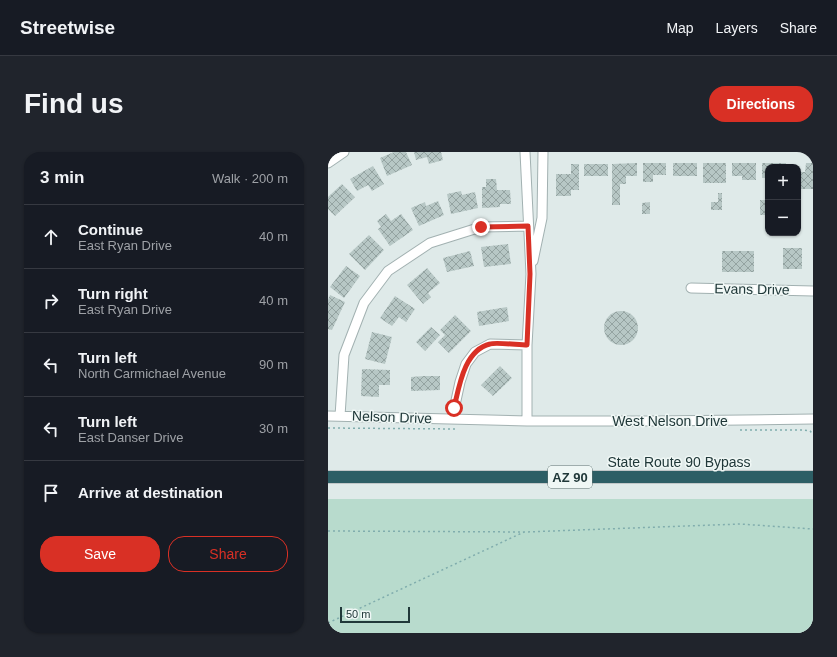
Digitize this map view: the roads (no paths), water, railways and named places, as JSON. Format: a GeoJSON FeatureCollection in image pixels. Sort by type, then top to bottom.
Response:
{"type":"FeatureCollection","features":[{"type":"Feature","properties":{"kind":"highway","name":"State Route 90 Bypass"},"geometry":{"type":"LineString","coordinates":[[328,477],[813,477]]}},
{"type":"Feature","properties":{"kind":"street"},"geometry":{"type":"LineString","coordinates":[[328,163],[344,152]]}},
{"type":"Feature","properties":{"kind":"street"},"geometry":{"type":"LineString","coordinates":[[526,152],[530,274],[527,345],[527,421]]}},
{"type":"Feature","properties":{"kind":"street"},"geometry":{"type":"LineString","coordinates":[[530,274],[542,218],[543,152]]}},
{"type":"Feature","properties":{"kind":"street"},"geometry":{"type":"LineString","coordinates":[[340,416],[344,355],[364,303],[388,271],[430,243],[481,227],[528,226]]}},
{"type":"Feature","properties":{"kind":"street","name":"Evans Drive"},"geometry":{"type":"LineString","coordinates":[[690,288],[813,291]]}},
{"type":"Feature","properties":{"kind":"street"},"geometry":{"type":"LineString","coordinates":[[452,419],[460,382],[466,364],[475,352],[490,344],[527,345]]}},
{"type":"Feature","properties":{"kind":"street","name":"Nelson Drive"},"geometry":{"type":"LineString","coordinates":[[328,416],[527,421]]}},
{"type":"Feature","properties":{"kind":"street","name":"West Nelson Drive"},"geometry":{"type":"LineString","coordinates":[[527,421],[656,422],[813,419]]}}]}
